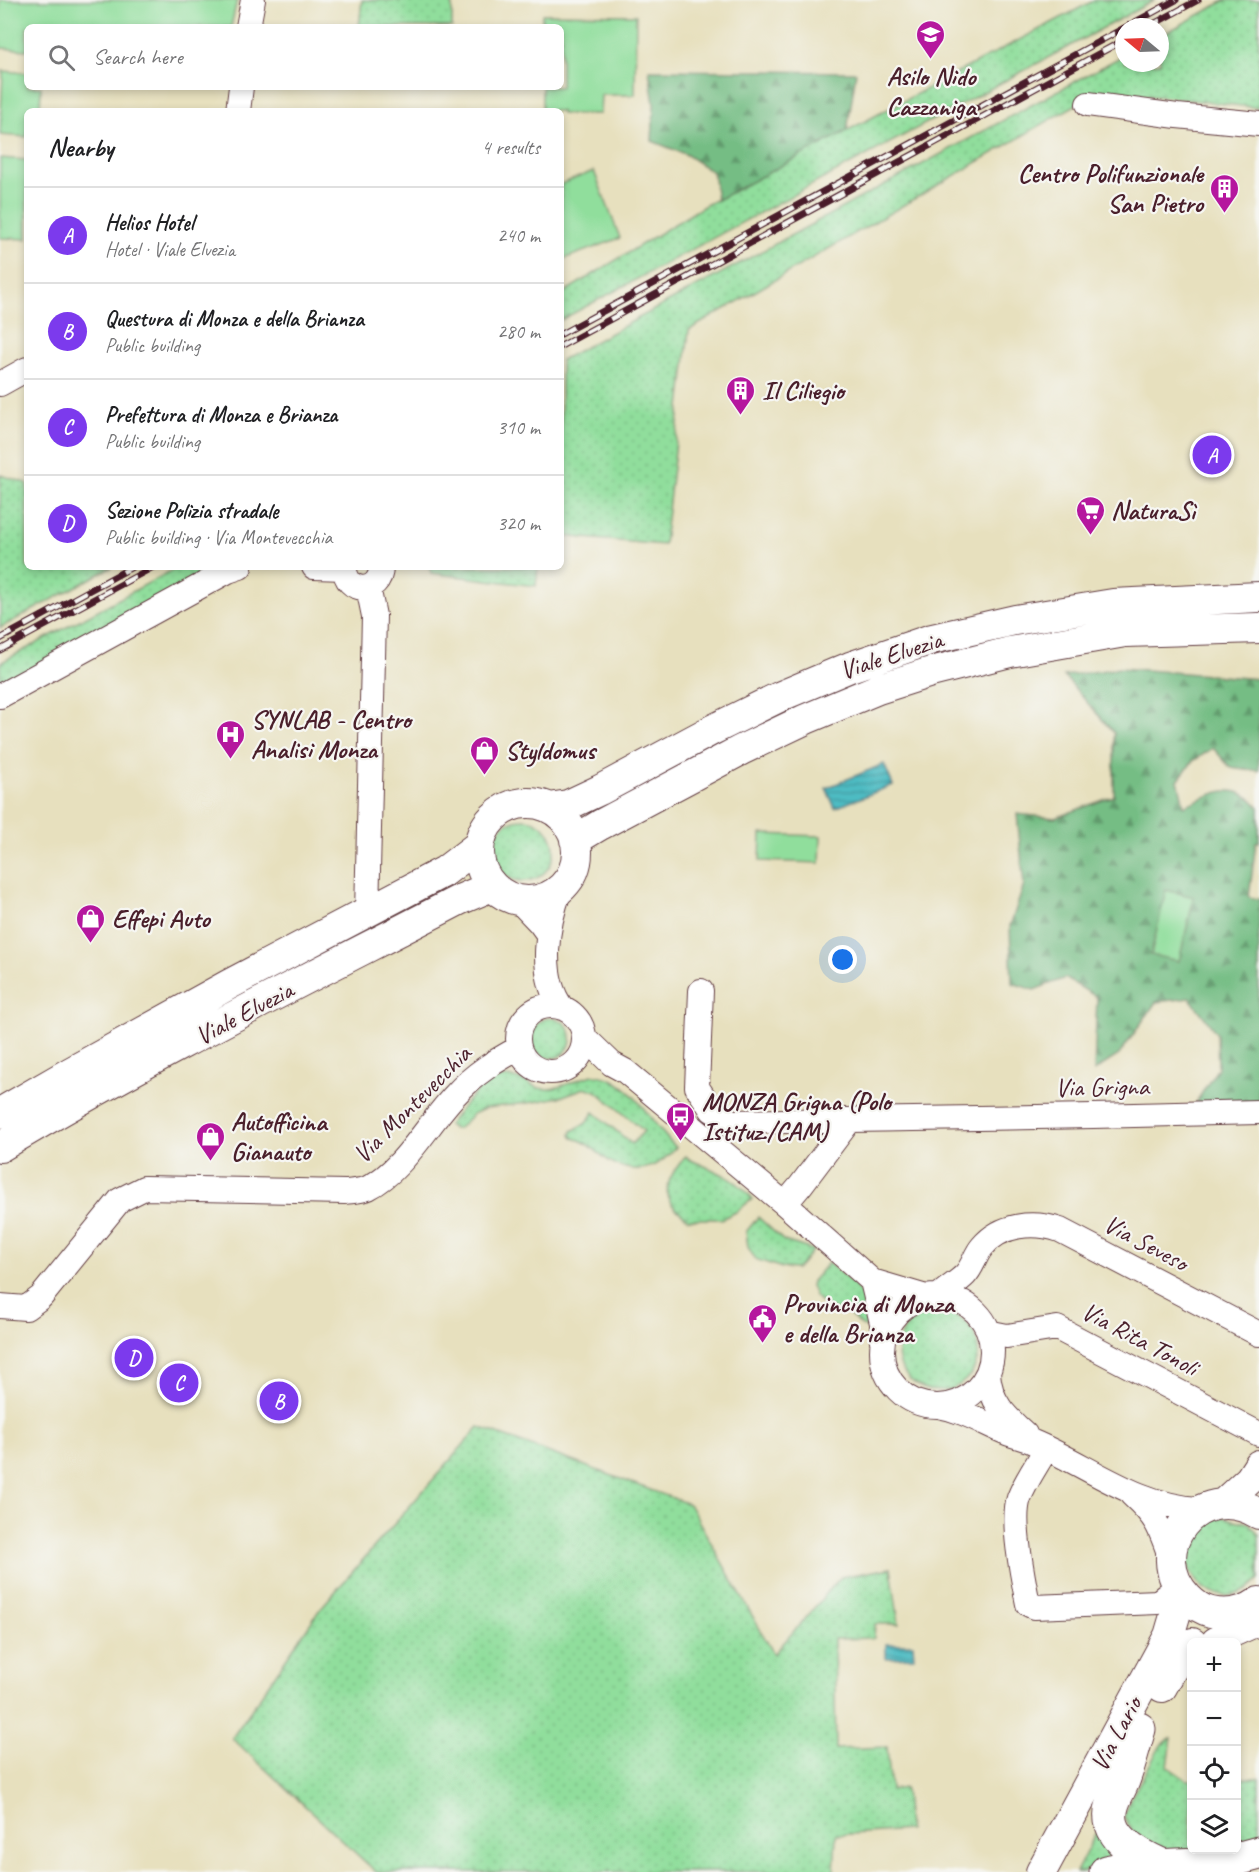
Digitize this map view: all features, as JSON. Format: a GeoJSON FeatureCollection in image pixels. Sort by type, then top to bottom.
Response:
{"type":"FeatureCollection","features":[{"type":"Feature","properties":{"kind":"highway"},"geometry":{"type":"LineString","coordinates":[[1139,1729],[1124,1780],[1112,1804],[1111,1823],[1114,1831],[1131,1849],[1161,1865]]}},
{"type":"Feature","properties":{"kind":"highway"},"geometry":{"type":"LineString","coordinates":[[1106,1872],[1131,1867],[1222,1863],[1259,1853]]}},
{"type":"Feature","properties":{"kind":"main road","name":"Viale Elvezia"},"geometry":{"type":"LineString","coordinates":[[0,1113],[220,990],[445,871],[479,845],[483,830],[492,818],[505,808],[520,803],[536,803],[550,808],[568,805],[712,730],[850,666],[932,639],[1039,616],[1113,604],[1259,597]]}},
{"type":"Feature","properties":{"kind":"main road","name":"Viale Elvezia"},"geometry":{"type":"LineString","coordinates":[[575,840],[741,750],[806,719],[878,689],[931,672],[1010,652],[1125,632],[1259,628]]}},
{"type":"Feature","properties":{"kind":"main road"},"geometry":{"type":"LineString","coordinates":[[479,845],[479,860],[483,874],[492,886],[504,895],[518,900],[533,901],[547,897],[560,889],[569,879],[577,853],[570,827],[550,808]]}},
{"type":"Feature","properties":{"kind":"main road","name":"Viale Elvezia"},"geometry":{"type":"LineString","coordinates":[[0,1147],[58,1112],[245,1012],[459,900],[492,886]]}},
{"type":"Feature","properties":{"kind":"main road"},"geometry":{"type":"LineString","coordinates":[[1211,1506],[1250,1479],[1259,1465]]}},
{"type":"Feature","properties":{"kind":"main road"},"geometry":{"type":"LineString","coordinates":[[1211,1506],[1248,1507],[1259,1514]]}},
{"type":"Feature","properties":{"kind":"main road","name":"Via Lario"},"geometry":{"type":"LineString","coordinates":[[1041,1872],[1169,1636],[1177,1579],[1174,1542],[1181,1527],[1190,1516],[1211,1506]]}},
{"type":"Feature","properties":{"kind":"main road"},"geometry":{"type":"LineString","coordinates":[[1177,1579],[1193,1603],[1207,1611],[1244,1616]]}},
{"type":"Feature","properties":{"kind":"main road","name":"Via Lario"},"geometry":{"type":"LineString","coordinates":[[1196,1638],[1201,1631],[1244,1616]]}},
{"type":"Feature","properties":{"kind":"main road","name":"Via Lario"},"geometry":{"type":"LineString","coordinates":[[1062,1872],[1172,1669],[1187,1650]]}},
{"type":"Feature","properties":{"kind":"main road"},"geometry":{"type":"LineString","coordinates":[[1139,1729],[1187,1670]]}},
{"type":"Feature","properties":{"kind":"street"},"geometry":{"type":"LineString","coordinates":[[249,24],[253,0]]}},
{"type":"Feature","properties":{"kind":"street"},"geometry":{"type":"LineString","coordinates":[[238,108],[241,90]]}},
{"type":"Feature","properties":{"kind":"street"},"geometry":{"type":"LineString","coordinates":[[1088,104],[1259,124]]}},
{"type":"Feature","properties":{"kind":"street"},"geometry":{"type":"LineString","coordinates":[[0,384],[24,371]]}},
{"type":"Feature","properties":{"kind":"street"},"geometry":{"type":"LineString","coordinates":[[0,696],[231,570]]}},
{"type":"Feature","properties":{"kind":"street"},"geometry":{"type":"LineString","coordinates":[[345,570],[349,582],[360,588],[377,582],[381,570]]}},
{"type":"Feature","properties":{"kind":"street"},"geometry":{"type":"LineString","coordinates":[[367,913],[374,616],[368,587]]}},
{"type":"Feature","properties":{"kind":"street"},"geometry":{"type":"LineString","coordinates":[[368,868],[388,884],[407,891]]}},
{"type":"Feature","properties":{"kind":"street"},"geometry":{"type":"LineString","coordinates":[[560,889],[548,934],[548,981],[562,1008]]}},
{"type":"Feature","properties":{"kind":"street"},"geometry":{"type":"LineString","coordinates":[[518,900],[548,934]]}},
{"type":"Feature","properties":{"kind":"street"},"geometry":{"type":"LineString","coordinates":[[534,1010],[553,1006],[571,1012],[577,1019],[582,1028],[581,1048],[570,1066],[560,1071],[540,1070],[523,1058],[519,1048],[520,1026],[534,1010],[548,981]]}},
{"type":"Feature","properties":{"kind":"street","name":"Via Grigna"},"geometry":{"type":"LineString","coordinates":[[701,991],[697,1087],[712,1110],[732,1122],[1259,1112]]}},
{"type":"Feature","properties":{"kind":"street","name":"Via Montevecchia"},"geometry":{"type":"LineString","coordinates":[[0,1306],[26,1308],[41,1297],[120,1200],[144,1188],[345,1192],[366,1189],[384,1177],[401,1160],[455,1094],[477,1073],[519,1048]]}},
{"type":"Feature","properties":{"kind":"street"},"geometry":{"type":"LineString","coordinates":[[581,1048],[625,1071],[872,1281],[962,1301],[970,1306],[984,1323],[992,1340],[992,1355],[988,1373],[978,1388],[968,1397],[951,1404],[935,1406]]}},
{"type":"Feature","properties":{"kind":"street"},"geometry":{"type":"LineString","coordinates":[[784,1204],[850,1120]]}},
{"type":"Feature","properties":{"kind":"street","name":"Via Seveso"},"geometry":{"type":"LineString","coordinates":[[933,1296],[965,1275],[984,1245],[1001,1233],[1016,1226],[1046,1226],[1060,1230],[1259,1334]]}},
{"type":"Feature","properties":{"kind":"street"},"geometry":{"type":"LineString","coordinates":[[984,1323],[977,1279],[982,1265],[1001,1233]]}},
{"type":"Feature","properties":{"kind":"street"},"geometry":{"type":"LineString","coordinates":[[872,1281],[882,1323],[884,1366],[896,1387],[911,1400],[958,1410],[1040,1445],[1128,1491],[1180,1508],[1211,1506]]}},
{"type":"Feature","properties":{"kind":"street"},"geometry":{"type":"LineString","coordinates":[[882,1346],[886,1330],[894,1316],[911,1302],[933,1296]]}},
{"type":"Feature","properties":{"kind":"street","name":"Via Rita Tonoli"},"geometry":{"type":"LineString","coordinates":[[984,1323],[992,1333],[1007,1336],[1057,1328],[1259,1434]]}},
{"type":"Feature","properties":{"kind":"street"},"geometry":{"type":"LineString","coordinates":[[988,1373],[992,1393],[1001,1411],[1040,1445]]}},
{"type":"Feature","properties":{"kind":"street"},"geometry":{"type":"LineString","coordinates":[[1040,1445],[1018,1500],[1020,1562],[1028,1604],[1034,1607],[1158,1602],[1177,1579],[1156,1521],[1128,1491]]}},
{"type":"Feature","properties":{"kind":"green space"},"geometry":{"type":"Polygon","coordinates":[[[0,0],[237,0],[232,24],[24,24],[24,50],[0,48],[0,0]]]}},
{"type":"Feature","properties":{"kind":"green space"},"geometry":{"type":"Polygon","coordinates":[[[362,0],[452,0],[452,24],[359,24],[362,0]]]}},
{"type":"Feature","properties":{"kind":"green space"},"geometry":{"type":"Polygon","coordinates":[[[1095,0],[1155,0],[1122,18],[1115,18],[1115,22],[564,318],[564,292],[704,206],[1095,0]]]}},
{"type":"Feature","properties":{"kind":"green space"},"geometry":{"type":"Polygon","coordinates":[[[1226,0],[1259,0],[1259,108],[1165,97],[1096,93],[689,330],[664,545],[564,536],[564,358],[1115,60],[1115,72],[1169,72],[1169,31],[1226,0]]]}},
{"type":"Feature","properties":{"kind":"green space"},"geometry":{"type":"Polygon","coordinates":[[[542,14],[636,15],[635,95],[601,95],[600,114],[564,114],[564,108],[542,108],[542,90],[564,90],[564,24],[542,24],[542,14]]]}},
{"type":"Feature","properties":{"kind":"green space"},"geometry":{"type":"Polygon","coordinates":[[[649,70],[856,72],[847,131],[717,200],[713,172],[687,155],[652,141],[654,104],[649,70]]]}},
{"type":"Feature","properties":{"kind":"green space"},"geometry":{"type":"Polygon","coordinates":[[[3,71],[24,73],[24,90],[41,90],[40,108],[24,108],[24,137],[0,135],[3,71]]]}},
{"type":"Feature","properties":{"kind":"green space"},"geometry":{"type":"Polygon","coordinates":[[[0,158],[24,160],[24,239],[0,238],[0,158]]]}},
{"type":"Feature","properties":{"kind":"green space"},"geometry":{"type":"Polygon","coordinates":[[[594,171],[620,238],[564,259],[564,183],[594,171]]]}},
{"type":"Feature","properties":{"kind":"green space"},"geometry":{"type":"Polygon","coordinates":[[[0,475],[24,482],[24,570],[106,570],[0,628],[0,475]]]}},
{"type":"Feature","properties":{"kind":"green space"},"geometry":{"type":"Polygon","coordinates":[[[172,570],[215,570],[0,688],[0,663],[172,570]]]}},
{"type":"Feature","properties":{"kind":"green space"},"geometry":{"type":"Polygon","coordinates":[[[430,570],[538,570],[536,586],[431,573],[430,570]]]}},
{"type":"Feature","properties":{"kind":"green space"},"geometry":{"type":"Polygon","coordinates":[[[1120,668],[1259,679],[1259,771],[1230,767],[1213,748],[1193,761],[1178,780],[1184,806],[1214,794],[1232,791],[1250,798],[1259,807],[1259,842],[1256,842],[1249,897],[1259,899],[1259,1102],[1193,1107],[1218,1068],[1217,1034],[1190,998],[1156,1002],[1119,1055],[1094,1071],[1097,997],[1065,978],[1034,990],[1012,983],[1010,926],[1024,885],[1017,814],[1055,818],[1114,796],[1114,733],[1064,676],[1120,668]]]}},
{"type":"Feature","properties":{"kind":"green space"},"geometry":{"type":"Polygon","coordinates":[[[517,819],[529,819],[545,828],[552,838],[554,850],[552,862],[545,872],[529,881],[517,881],[506,876],[497,867],[492,856],[492,844],[497,833],[506,824],[517,819]]]}},
{"type":"Feature","properties":{"kind":"green space"},"geometry":{"type":"Polygon","coordinates":[[[761,834],[821,836],[820,863],[760,861],[761,834]]]}},
{"type":"Feature","properties":{"kind":"green space"},"geometry":{"type":"Polygon","coordinates":[[[1166,890],[1194,897],[1179,961],[1151,955],[1166,890]]]}},
{"type":"Feature","properties":{"kind":"green space"},"geometry":{"type":"Polygon","coordinates":[[[551,1018],[559,1019],[565,1024],[570,1030],[570,1046],[565,1052],[559,1057],[551,1058],[543,1057],[537,1052],[532,1046],[531,1038],[532,1030],[537,1024],[543,1019],[551,1018]]]}},
{"type":"Feature","properties":{"kind":"green space"},"geometry":{"type":"Polygon","coordinates":[[[593,1075],[607,1077],[630,1092],[676,1147],[668,1156],[650,1167],[631,1169],[611,1162],[588,1145],[573,1138],[572,1131],[586,1123],[594,1112],[632,1144],[644,1131],[596,1091],[587,1088],[535,1102],[486,1108],[473,1114],[458,1129],[448,1125],[477,1091],[496,1079],[507,1077],[518,1079],[536,1087],[548,1089],[593,1075]]]}},
{"type":"Feature","properties":{"kind":"green space"},"geometry":{"type":"Polygon","coordinates":[[[686,1156],[740,1185],[752,1199],[736,1212],[721,1219],[688,1219],[671,1203],[667,1190],[671,1178],[686,1156]]]}},
{"type":"Feature","properties":{"kind":"green space"},"geometry":{"type":"Polygon","coordinates":[[[758,1217],[784,1241],[813,1250],[800,1266],[796,1269],[782,1268],[755,1259],[748,1247],[746,1232],[758,1217]]]}},
{"type":"Feature","properties":{"kind":"green space"},"geometry":{"type":"Polygon","coordinates":[[[828,1263],[852,1283],[863,1297],[869,1316],[869,1328],[862,1326],[847,1313],[827,1308],[815,1296],[811,1286],[812,1281],[828,1263]]]}},
{"type":"Feature","properties":{"kind":"green space"},"geometry":{"type":"Polygon","coordinates":[[[930,1311],[946,1311],[967,1322],[978,1343],[978,1359],[967,1380],[946,1391],[930,1391],[916,1385],[904,1373],[898,1359],[898,1343],[904,1329],[916,1317],[930,1311]]]}},
{"type":"Feature","properties":{"kind":"green space"},"geometry":{"type":"Polygon","coordinates":[[[479,1427],[689,1504],[774,1654],[841,1577],[891,1568],[899,1624],[875,1624],[874,1638],[834,1639],[836,1749],[887,1747],[891,1790],[905,1788],[908,1830],[836,1835],[834,1872],[376,1872],[232,1738],[320,1609],[479,1427]]]}},
{"type":"Feature","properties":{"kind":"green space"},"geometry":{"type":"Polygon","coordinates":[[[1220,1517],[1249,1523],[1259,1534],[1259,1579],[1245,1591],[1228,1596],[1213,1593],[1201,1586],[1192,1574],[1187,1560],[1187,1546],[1193,1533],[1208,1521],[1220,1517]]]}},
{"type":"Feature","properties":{"kind":"green space"},"geometry":{"type":"Polygon","coordinates":[[[1172,1738],[1168,1767],[1187,1780],[1187,1849],[1164,1851],[1140,1843],[1124,1817],[1128,1803],[1161,1745],[1172,1738]]]}},
{"type":"Feature","properties":{"kind":"green space"},"geometry":{"type":"Polygon","coordinates":[[[1241,1778],[1259,1778],[1259,1835],[1241,1842],[1241,1778]]]}},
{"type":"Feature","properties":{"kind":"green space"},"geometry":{"type":"Polygon","coordinates":[[[1100,1825],[1124,1855],[1083,1872],[1076,1872],[1100,1825]]]}},
{"type":"Feature","properties":{"kind":"water"},"geometry":{"type":"Polygon","coordinates":[[[884,764],[893,785],[835,808],[826,788],[884,764]]]}},
{"type":"Feature","properties":{"kind":"water"},"geometry":{"type":"Polygon","coordinates":[[[886,1644],[913,1644],[914,1657],[886,1658],[886,1644]]]}},
{"type":"Feature","properties":{"kind":"railway"},"geometry":{"type":"LineString","coordinates":[[1143,18],[1176,0]]}},
{"type":"Feature","properties":{"kind":"railway"},"geometry":{"type":"LineString","coordinates":[[1165,18],[1198,0]]}},
{"type":"Feature","properties":{"kind":"railway"},"geometry":{"type":"LineString","coordinates":[[564,332],[1115,33]]}},
{"type":"Feature","properties":{"kind":"railway"},"geometry":{"type":"LineString","coordinates":[[564,344],[1115,45]]}},
{"type":"Feature","properties":{"kind":"railway"},"geometry":{"type":"LineString","coordinates":[[0,639],[126,570]]}},
{"type":"Feature","properties":{"kind":"railway"},"geometry":{"type":"LineString","coordinates":[[0,650],[147,570]]}},
{"type":"Feature","properties":{"kind":"place","name":"Asilo Nido Cazzaniga"},"geometry":{"type":"Point","coordinates":[931,60]}},
{"type":"Feature","properties":{"kind":"place","name":"Centro Polifunzionale San Pietro"},"geometry":{"type":"Point","coordinates":[1224,214]}},
{"type":"Feature","properties":{"kind":"place","name":"Il Ciliegio"},"geometry":{"type":"Point","coordinates":[741,416]}},
{"type":"Feature","properties":{"kind":"place","name":"Helios Hotel"},"geometry":{"type":"Point","coordinates":[1212,455]}},
{"type":"Feature","properties":{"kind":"place","name":"NaturaSì"},"geometry":{"type":"Point","coordinates":[1090,536]}},
{"type":"Feature","properties":{"kind":"place","name":"SYNLAB - Centro Analisi Monza"},"geometry":{"type":"Point","coordinates":[230,760]}},
{"type":"Feature","properties":{"kind":"place","name":"Styldomus"},"geometry":{"type":"Point","coordinates":[484,776]}},
{"type":"Feature","properties":{"kind":"place","name":"Effepi Auto"},"geometry":{"type":"Point","coordinates":[91,944]}},
{"type":"Feature","properties":{"kind":"place","name":"MONZA Grigna (Polo Istituz./CAM)"},"geometry":{"type":"Point","coordinates":[681,1142]}},
{"type":"Feature","properties":{"kind":"place","name":"Autofficina Gianauto"},"geometry":{"type":"Point","coordinates":[210,1162]}},
{"type":"Feature","properties":{"kind":"place","name":"Provincia di Monza e della Brianza"},"geometry":{"type":"Point","coordinates":[762,1344]}},
{"type":"Feature","properties":{"kind":"place","name":"Sezione Polizia stradale"},"geometry":{"type":"Point","coordinates":[134,1358]}},
{"type":"Feature","properties":{"kind":"place","name":"Prefettura di Monza e Brianza"},"geometry":{"type":"Point","coordinates":[179,1383]}},
{"type":"Feature","properties":{"kind":"place","name":"Questura di Monza e della Brianza"},"geometry":{"type":"Point","coordinates":[279,1401]}}]}
